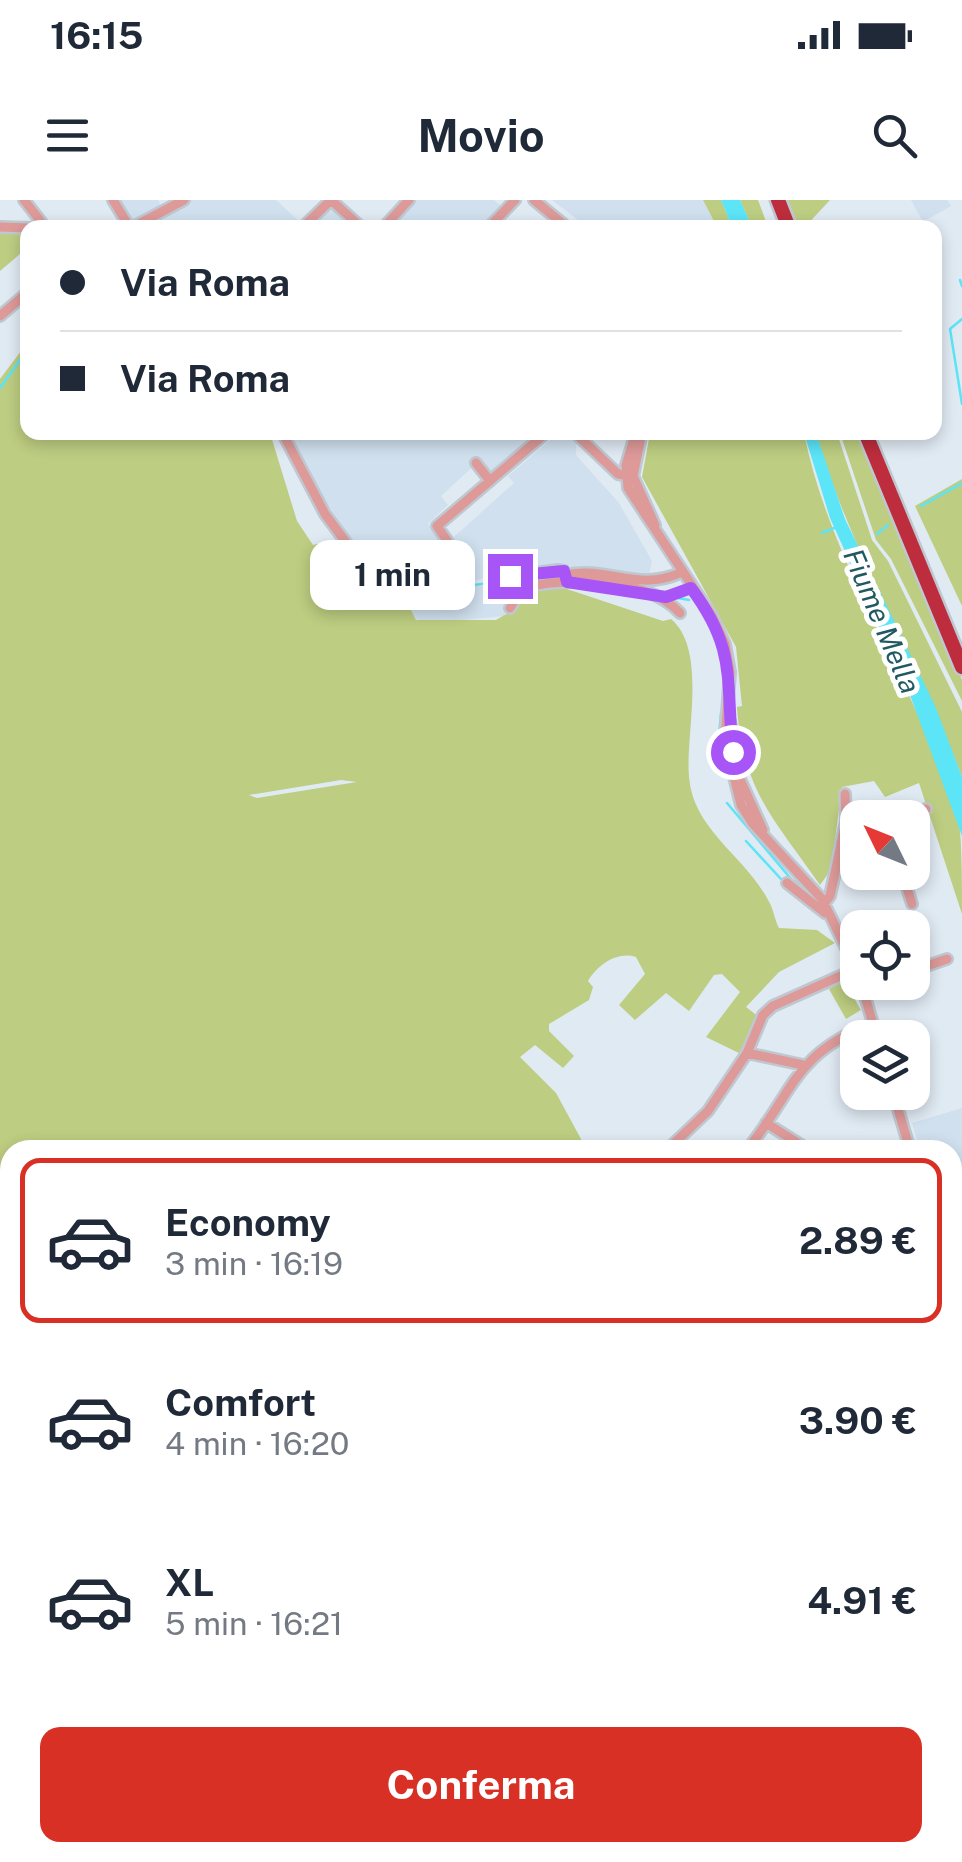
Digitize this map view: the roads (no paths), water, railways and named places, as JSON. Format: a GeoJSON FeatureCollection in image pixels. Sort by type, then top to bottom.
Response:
{"type":"FeatureCollection","features":[{"type":"Feature","properties":{"kind":"highway"},"geometry":{"type":"LineString","coordinates":[[868,440],[962,667]]}},
{"type":"Feature","properties":{"kind":"highway"},"geometry":{"type":"LineString","coordinates":[[878,440],[962,642]]}},
{"type":"Feature","properties":{"kind":"street"},"geometry":{"type":"LineString","coordinates":[[24,200],[40,220]]}},
{"type":"Feature","properties":{"kind":"street"},"geometry":{"type":"LineString","coordinates":[[145,220],[184,200]]}},
{"type":"Feature","properties":{"kind":"street"},"geometry":{"type":"LineString","coordinates":[[311,220],[332,200],[353,220]]}},
{"type":"Feature","properties":{"kind":"street"},"geometry":{"type":"LineString","coordinates":[[390,220],[408,200]]}},
{"type":"Feature","properties":{"kind":"street"},"geometry":{"type":"LineString","coordinates":[[534,200],[558,220]]}},
{"type":"Feature","properties":{"kind":"street"},"geometry":{"type":"LineString","coordinates":[[0,316],[20,299]]}},
{"type":"Feature","properties":{"kind":"street"},"geometry":{"type":"LineString","coordinates":[[286,440],[325,514],[351,549]]}},
{"type":"Feature","properties":{"kind":"street"},"geometry":{"type":"LineString","coordinates":[[448,542],[437,526],[538,440]]}},
{"type":"Feature","properties":{"kind":"street"},"geometry":{"type":"LineString","coordinates":[[584,440],[629,476]]}},
{"type":"Feature","properties":{"kind":"street"},"geometry":{"type":"LineString","coordinates":[[637,440],[629,476],[635,504],[724,644],[739,777],[771,846],[825,909],[840,939]]}},
{"type":"Feature","properties":{"kind":"street"},"geometry":{"type":"LineString","coordinates":[[476,464],[490,481]]}},
{"type":"Feature","properties":{"kind":"street"},"geometry":{"type":"LineString","coordinates":[[510,576],[558,570],[566,579],[670,596],[691,588]]}},
{"type":"Feature","properties":{"kind":"street"},"geometry":{"type":"LineString","coordinates":[[510,608],[522,588],[590,573],[651,583],[680,573]]}},
{"type":"Feature","properties":{"kind":"street"},"geometry":{"type":"LineString","coordinates":[[670,596],[680,612]]}},
{"type":"Feature","properties":{"kind":"street"},"geometry":{"type":"LineString","coordinates":[[845,794],[845,800]]}},
{"type":"Feature","properties":{"kind":"street"},"geometry":{"type":"LineString","coordinates":[[825,909],[840,848]]}},
{"type":"Feature","properties":{"kind":"street"},"geometry":{"type":"LineString","coordinates":[[787,884],[825,909]]}},
{"type":"Feature","properties":{"kind":"street"},"geometry":{"type":"LineString","coordinates":[[908,890],[912,904]]}},
{"type":"Feature","properties":{"kind":"street"},"geometry":{"type":"LineString","coordinates":[[930,965],[947,960]]}},
{"type":"Feature","properties":{"kind":"street"},"geometry":{"type":"LineString","coordinates":[[678,1140],[708,1112],[746,1054],[763,1016],[773,1006],[840,978]]}},
{"type":"Feature","properties":{"kind":"street"},"geometry":{"type":"LineString","coordinates":[[754,1140],[802,1066],[840,1036]]}},
{"type":"Feature","properties":{"kind":"street"},"geometry":{"type":"LineString","coordinates":[[746,1054],[802,1066]]}},
{"type":"Feature","properties":{"kind":"street"},"geometry":{"type":"LineString","coordinates":[[898,1110],[907,1140]]}},
{"type":"Feature","properties":{"kind":"street"},"geometry":{"type":"LineString","coordinates":[[766,1123],[793,1140]]}},
{"type":"Feature","properties":{"kind":"water"},"geometry":{"type":"Polygon","coordinates":[[[721,200],[740,200],[749,220],[729,220],[721,200]]]}},
{"type":"Feature","properties":{"kind":"water","name":"Fiume Mella"},"geometry":{"type":"Polygon","coordinates":[[[806,440],[818,440],[845,519],[936,708],[962,777],[962,836],[910,695],[830,518],[806,440]]]}},
{"type":"Feature","properties":{"kind":"waterway"},"geometry":{"type":"LineString","coordinates":[[960,280],[962,286]]}},
{"type":"Feature","properties":{"kind":"waterway"},"geometry":{"type":"LineString","coordinates":[[962,319],[950,329],[962,404]]}},
{"type":"Feature","properties":{"kind":"waterway"},"geometry":{"type":"LineString","coordinates":[[0,388],[20,360]]}},
{"type":"Feature","properties":{"kind":"waterway"},"geometry":{"type":"LineString","coordinates":[[921,506],[962,483]]}},
{"type":"Feature","properties":{"kind":"waterway"},"geometry":{"type":"LineString","coordinates":[[877,534],[888,525]]}},
{"type":"Feature","properties":{"kind":"waterway"},"geometry":{"type":"LineString","coordinates":[[822,533],[834,528]]}},
{"type":"Feature","properties":{"kind":"waterway"},"geometry":{"type":"LineString","coordinates":[[439,589],[561,575]]}},
{"type":"Feature","properties":{"kind":"waterway"},"geometry":{"type":"LineString","coordinates":[[652,588],[667,595]]}},
{"type":"Feature","properties":{"kind":"waterway"},"geometry":{"type":"LineString","coordinates":[[678,598],[689,600]]}},
{"type":"Feature","properties":{"kind":"waterway"},"geometry":{"type":"LineString","coordinates":[[717,760],[721,713]]}},
{"type":"Feature","properties":{"kind":"waterway"},"geometry":{"type":"LineString","coordinates":[[727,803],[797,886]]}},
{"type":"Feature","properties":{"kind":"waterway"},"geometry":{"type":"LineString","coordinates":[[746,841],[781,879]]}}]}
